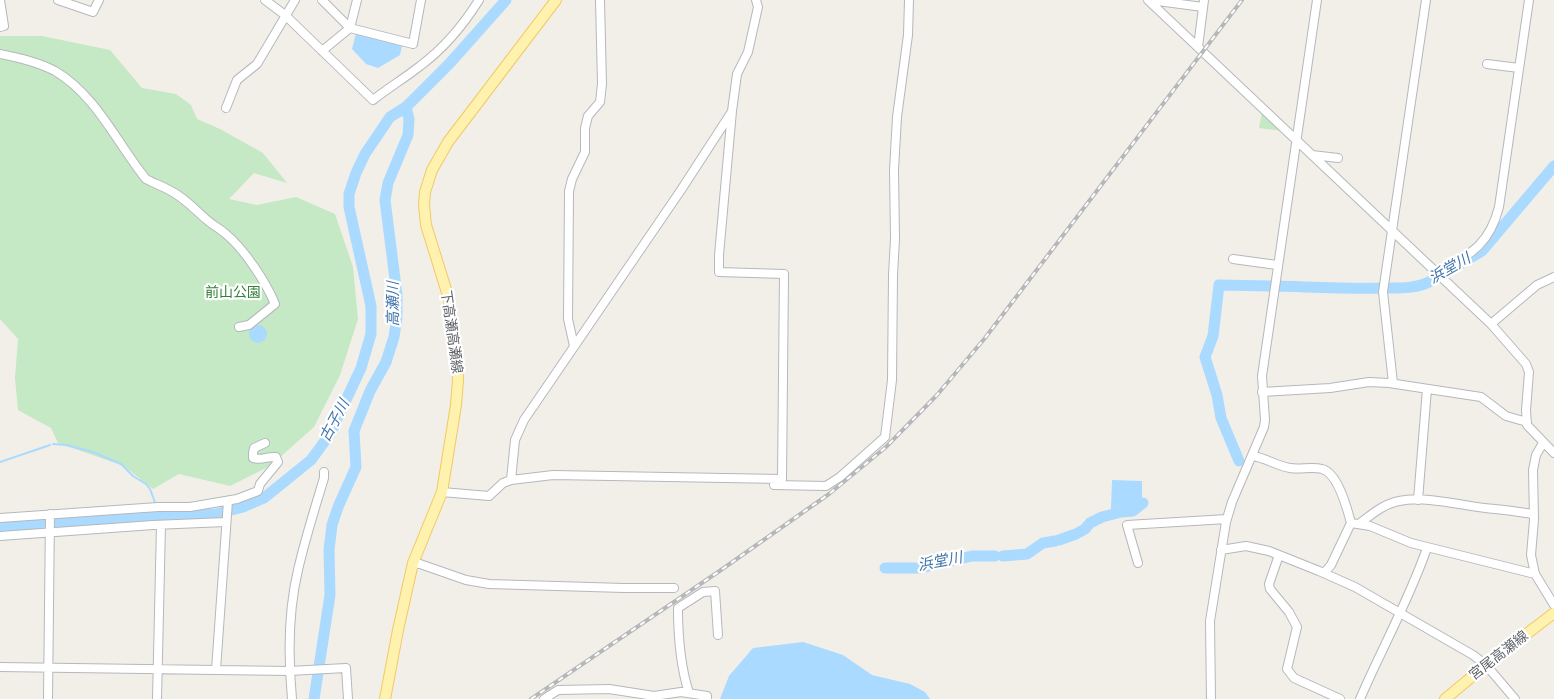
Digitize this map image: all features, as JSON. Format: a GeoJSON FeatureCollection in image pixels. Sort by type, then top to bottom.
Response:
{"type":"FeatureCollection","features":[{"type":"Feature","properties":{"kind":"main road","name":"下高瀬高瀬線"},"geometry":{"type":"LineString","coordinates":[[386,699],[398,630],[414,564],[442,492],[456,405],[458,380],[457,354],[448,299],[426,225],[425,192],[432,170],[448,142],[556,0]]}},
{"type":"Feature","properties":{"kind":"main road","name":"宮尾高瀬線"},"geometry":{"type":"LineString","coordinates":[[1445,699],[1554,613]]}},
{"type":"Feature","properties":{"kind":"street"},"geometry":{"type":"LineString","coordinates":[[0,0],[4,26],[0,27]]}},
{"type":"Feature","properties":{"kind":"street"},"geometry":{"type":"LineString","coordinates":[[58,0],[93,12],[99,0]]}},
{"type":"Feature","properties":{"kind":"street"},"geometry":{"type":"LineString","coordinates":[[265,0],[285,15],[373,100],[421,65],[440,48],[472,12],[480,0]]}},
{"type":"Feature","properties":{"kind":"street"},"geometry":{"type":"LineString","coordinates":[[226,108],[238,80],[256,64],[295,0]]}},
{"type":"Feature","properties":{"kind":"street"},"geometry":{"type":"LineString","coordinates":[[322,0],[350,28],[412,44],[421,0]]}},
{"type":"Feature","properties":{"kind":"street"},"geometry":{"type":"LineString","coordinates":[[322,52],[350,28],[357,0]]}},
{"type":"Feature","properties":{"kind":"street"},"geometry":{"type":"LineString","coordinates":[[574,346],[568,319],[569,191],[585,152],[585,128],[588,116],[600,102],[602,84],[600,0]]}},
{"type":"Feature","properties":{"kind":"street"},"geometry":{"type":"LineString","coordinates":[[442,492],[489,496],[503,483],[511,480],[553,475],[782,479],[784,274],[719,272],[732,111],[737,74],[748,52],[757,4],[765,0]]}},
{"type":"Feature","properties":{"kind":"street"},"geometry":{"type":"LineString","coordinates":[[774,485],[826,486],[840,478],[885,436],[892,372],[896,117],[908,35],[909,0]]}},
{"type":"Feature","properties":{"kind":"street"},"geometry":{"type":"LineString","coordinates":[[1149,0],[1204,4],[1198,46]]}},
{"type":"Feature","properties":{"kind":"street"},"geometry":{"type":"LineString","coordinates":[[1149,0],[1440,275],[1491,324],[1523,359],[1528,368],[1526,422],[1530,430],[1554,453]]}},
{"type":"Feature","properties":{"kind":"street"},"geometry":{"type":"LineString","coordinates":[[1211,699],[1210,621],[1226,519],[1264,427],[1262,376],[1317,0]]}},
{"type":"Feature","properties":{"kind":"street"},"geometry":{"type":"LineString","coordinates":[[1393,383],[1384,289],[1426,0]]}},
{"type":"Feature","properties":{"kind":"street"},"geometry":{"type":"LineString","coordinates":[[1440,275],[1483,242],[1494,224],[1499,207],[1529,0]]}},
{"type":"Feature","properties":{"kind":"street"},"geometry":{"type":"LineString","coordinates":[[0,54],[35,62],[56,72],[70,82],[99,112],[146,179],[156,185],[167,188],[188,203],[234,242],[269,291],[275,304],[253,321],[239,327]]}},
{"type":"Feature","properties":{"kind":"street"},"geometry":{"type":"LineString","coordinates":[[1487,64],[1519,68]]}},
{"type":"Feature","properties":{"kind":"street"},"geometry":{"type":"LineString","coordinates":[[511,480],[515,440],[524,420],[681,190],[732,111]]}},
{"type":"Feature","properties":{"kind":"street"},"geometry":{"type":"LineString","coordinates":[[1312,155],[1338,158]]}},
{"type":"Feature","properties":{"kind":"street"},"geometry":{"type":"LineString","coordinates":[[1233,259],[1277,266]]}},
{"type":"Feature","properties":{"kind":"street"},"geometry":{"type":"LineString","coordinates":[[1491,324],[1537,285],[1554,276]]}},
{"type":"Feature","properties":{"kind":"street"},"geometry":{"type":"LineString","coordinates":[[1262,392],[1330,388],[1369,382],[1393,383],[1481,397],[1506,416],[1526,422]]}},
{"type":"Feature","properties":{"kind":"street"},"geometry":{"type":"LineString","coordinates":[[1418,500],[1427,389]]}},
{"type":"Feature","properties":{"kind":"street"},"geometry":{"type":"LineString","coordinates":[[1543,442],[1534,461],[1531,555],[1535,574],[1554,605]]}},
{"type":"Feature","properties":{"kind":"street"},"geometry":{"type":"LineString","coordinates":[[0,518],[157,507],[190,507],[237,499],[258,491],[260,484],[278,462],[276,457],[258,460],[254,458],[254,448],[265,444]]}},
{"type":"Feature","properties":{"kind":"street"},"geometry":{"type":"LineString","coordinates":[[1253,456],[1293,469],[1322,469],[1337,484],[1355,524]]}},
{"type":"Feature","properties":{"kind":"street"},"geometry":{"type":"LineString","coordinates":[[292,699],[289,651],[292,608],[298,570],[324,478],[324,472]]}},
{"type":"Feature","properties":{"kind":"street"},"geometry":{"type":"LineString","coordinates":[[216,670],[228,500]]}},
{"type":"Feature","properties":{"kind":"street"},"geometry":{"type":"LineString","coordinates":[[1324,573],[1331,565],[1355,524],[1388,504],[1400,500],[1418,500],[1533,514]]}},
{"type":"Feature","properties":{"kind":"street"},"geometry":{"type":"LineString","coordinates":[[48,699],[50,514]]}},
{"type":"Feature","properties":{"kind":"street"},"geometry":{"type":"LineString","coordinates":[[1138,564],[1127,525],[1226,519]]}},
{"type":"Feature","properties":{"kind":"street"},"geometry":{"type":"LineString","coordinates":[[0,536],[226,521]]}},
{"type":"Feature","properties":{"kind":"street"},"geometry":{"type":"LineString","coordinates":[[157,699],[161,524]]}},
{"type":"Feature","properties":{"kind":"street"},"geometry":{"type":"LineString","coordinates":[[1355,524],[1370,526],[1411,544],[1535,574]]}},
{"type":"Feature","properties":{"kind":"street"},"geometry":{"type":"LineString","coordinates":[[1221,550],[1246,546],[1269,551],[1355,587],[1473,655],[1486,665],[1515,699]]}},
{"type":"Feature","properties":{"kind":"street"},"geometry":{"type":"LineString","coordinates":[[1360,699],[1420,569],[1427,548]]}},
{"type":"Feature","properties":{"kind":"street"},"geometry":{"type":"LineString","coordinates":[[1280,556],[1269,584],[1270,589],[1289,612],[1297,627],[1287,669],[1294,678],[1340,699]]}},
{"type":"Feature","properties":{"kind":"street"},"geometry":{"type":"LineString","coordinates":[[414,564],[420,564],[466,580],[489,584],[674,588]]}},
{"type":"Feature","properties":{"kind":"street"},"geometry":{"type":"LineString","coordinates":[[689,694],[678,646],[678,608],[702,592],[715,591],[718,634]]}},
{"type":"Feature","properties":{"kind":"street"},"geometry":{"type":"LineString","coordinates":[[0,666],[291,671],[346,668],[348,699]]}},
{"type":"Feature","properties":{"kind":"street"},"geometry":{"type":"LineString","coordinates":[[544,699],[558,690],[609,689],[654,696],[681,692],[707,696],[707,699]]}},
{"type":"Feature","properties":{"kind":"green space","name":"前山公園"},"geometry":{"type":"Polygon","coordinates":[[[0,36],[42,36],[110,50],[142,88],[176,94],[191,105],[197,119],[220,129],[263,153],[287,183],[254,173],[229,199],[257,205],[296,197],[335,214],[353,267],[358,319],[340,375],[314,427],[270,466],[230,486],[179,474],[153,489],[124,466],[58,443],[51,428],[18,410],[15,378],[18,339],[0,319],[0,36]]]}},
{"type":"Feature","properties":{"kind":"green space"},"geometry":{"type":"Polygon","coordinates":[[[1262,112],[1283,131],[1259,128],[1262,112]]]}},
{"type":"Feature","properties":{"kind":"water"},"geometry":{"type":"Polygon","coordinates":[[[356,33],[402,46],[400,55],[378,68],[366,64],[352,49],[356,33]]]}},
{"type":"Feature","properties":{"kind":"water"},"geometry":{"type":"Polygon","coordinates":[[[258,325],[264,328],[267,334],[264,340],[258,343],[252,340],[249,334],[252,328],[258,325]]]}},
{"type":"Feature","properties":{"kind":"water"},"geometry":{"type":"Polygon","coordinates":[[[1112,480],[1142,481],[1142,498],[1130,507],[1111,509],[1112,480]]]}},
{"type":"Feature","properties":{"kind":"water"},"geometry":{"type":"Polygon","coordinates":[[[803,642],[843,655],[872,675],[910,684],[925,692],[930,699],[720,699],[729,676],[753,648],[803,642]]]}},
{"type":"Feature","properties":{"kind":"waterway","name":"古子川"},"geometry":{"type":"LineString","coordinates":[[0,528],[115,518],[216,514],[243,507],[264,498],[311,460],[330,434],[361,368],[371,334],[371,306],[349,207],[349,194],[356,173],[365,154],[390,117],[406,107],[450,63],[506,0]]}},
{"type":"Feature","properties":{"kind":"waterway","name":"高瀬川"},"geometry":{"type":"LineString","coordinates":[[314,699],[330,595],[329,550],[332,525],[356,467],[354,431],[370,391],[386,362],[394,337],[397,317],[397,295],[385,200],[388,183],[408,135],[409,119],[406,107]]}},
{"type":"Feature","properties":{"kind":"waterway","name":"浜堂川"},"geometry":{"type":"LineString","coordinates":[[1277,286],[1401,288],[1418,286],[1429,282],[1482,251],[1554,166]]}},
{"type":"Feature","properties":{"kind":"waterway","name":"浜堂川"},"geometry":{"type":"LineString","coordinates":[[1239,461],[1221,418],[1217,395],[1205,357],[1213,336],[1219,285],[1270,286]]}},
{"type":"Feature","properties":{"kind":"waterway"},"geometry":{"type":"LineString","coordinates":[[53,444],[66,445],[93,452],[121,464],[133,476],[146,484],[156,505]]}},
{"type":"Feature","properties":{"kind":"waterway"},"geometry":{"type":"LineString","coordinates":[[0,462],[50,445]]}},
{"type":"Feature","properties":{"kind":"waterway","name":"浜堂川"},"geometry":{"type":"LineString","coordinates":[[1059,540],[1076,534],[1085,529],[1090,523],[1102,517],[1133,511],[1143,503]]}},
{"type":"Feature","properties":{"kind":"waterway","name":"古子川"},"geometry":{"type":"LineString","coordinates":[[158,510],[160,516]]}},
{"type":"Feature","properties":{"kind":"waterway","name":"浜堂川"},"geometry":{"type":"LineString","coordinates":[[1003,556],[1027,554],[1043,543],[1055,541]]}},
{"type":"Feature","properties":{"kind":"waterway","name":"浜堂川"},"geometry":{"type":"LineString","coordinates":[[885,568],[921,568],[972,556],[995,556]]}},
{"type":"Feature","properties":{"kind":"railway"},"geometry":{"type":"LineString","coordinates":[[531,699],[829,494],[886,447],[937,395],[985,338],[1242,0]]}}]}
